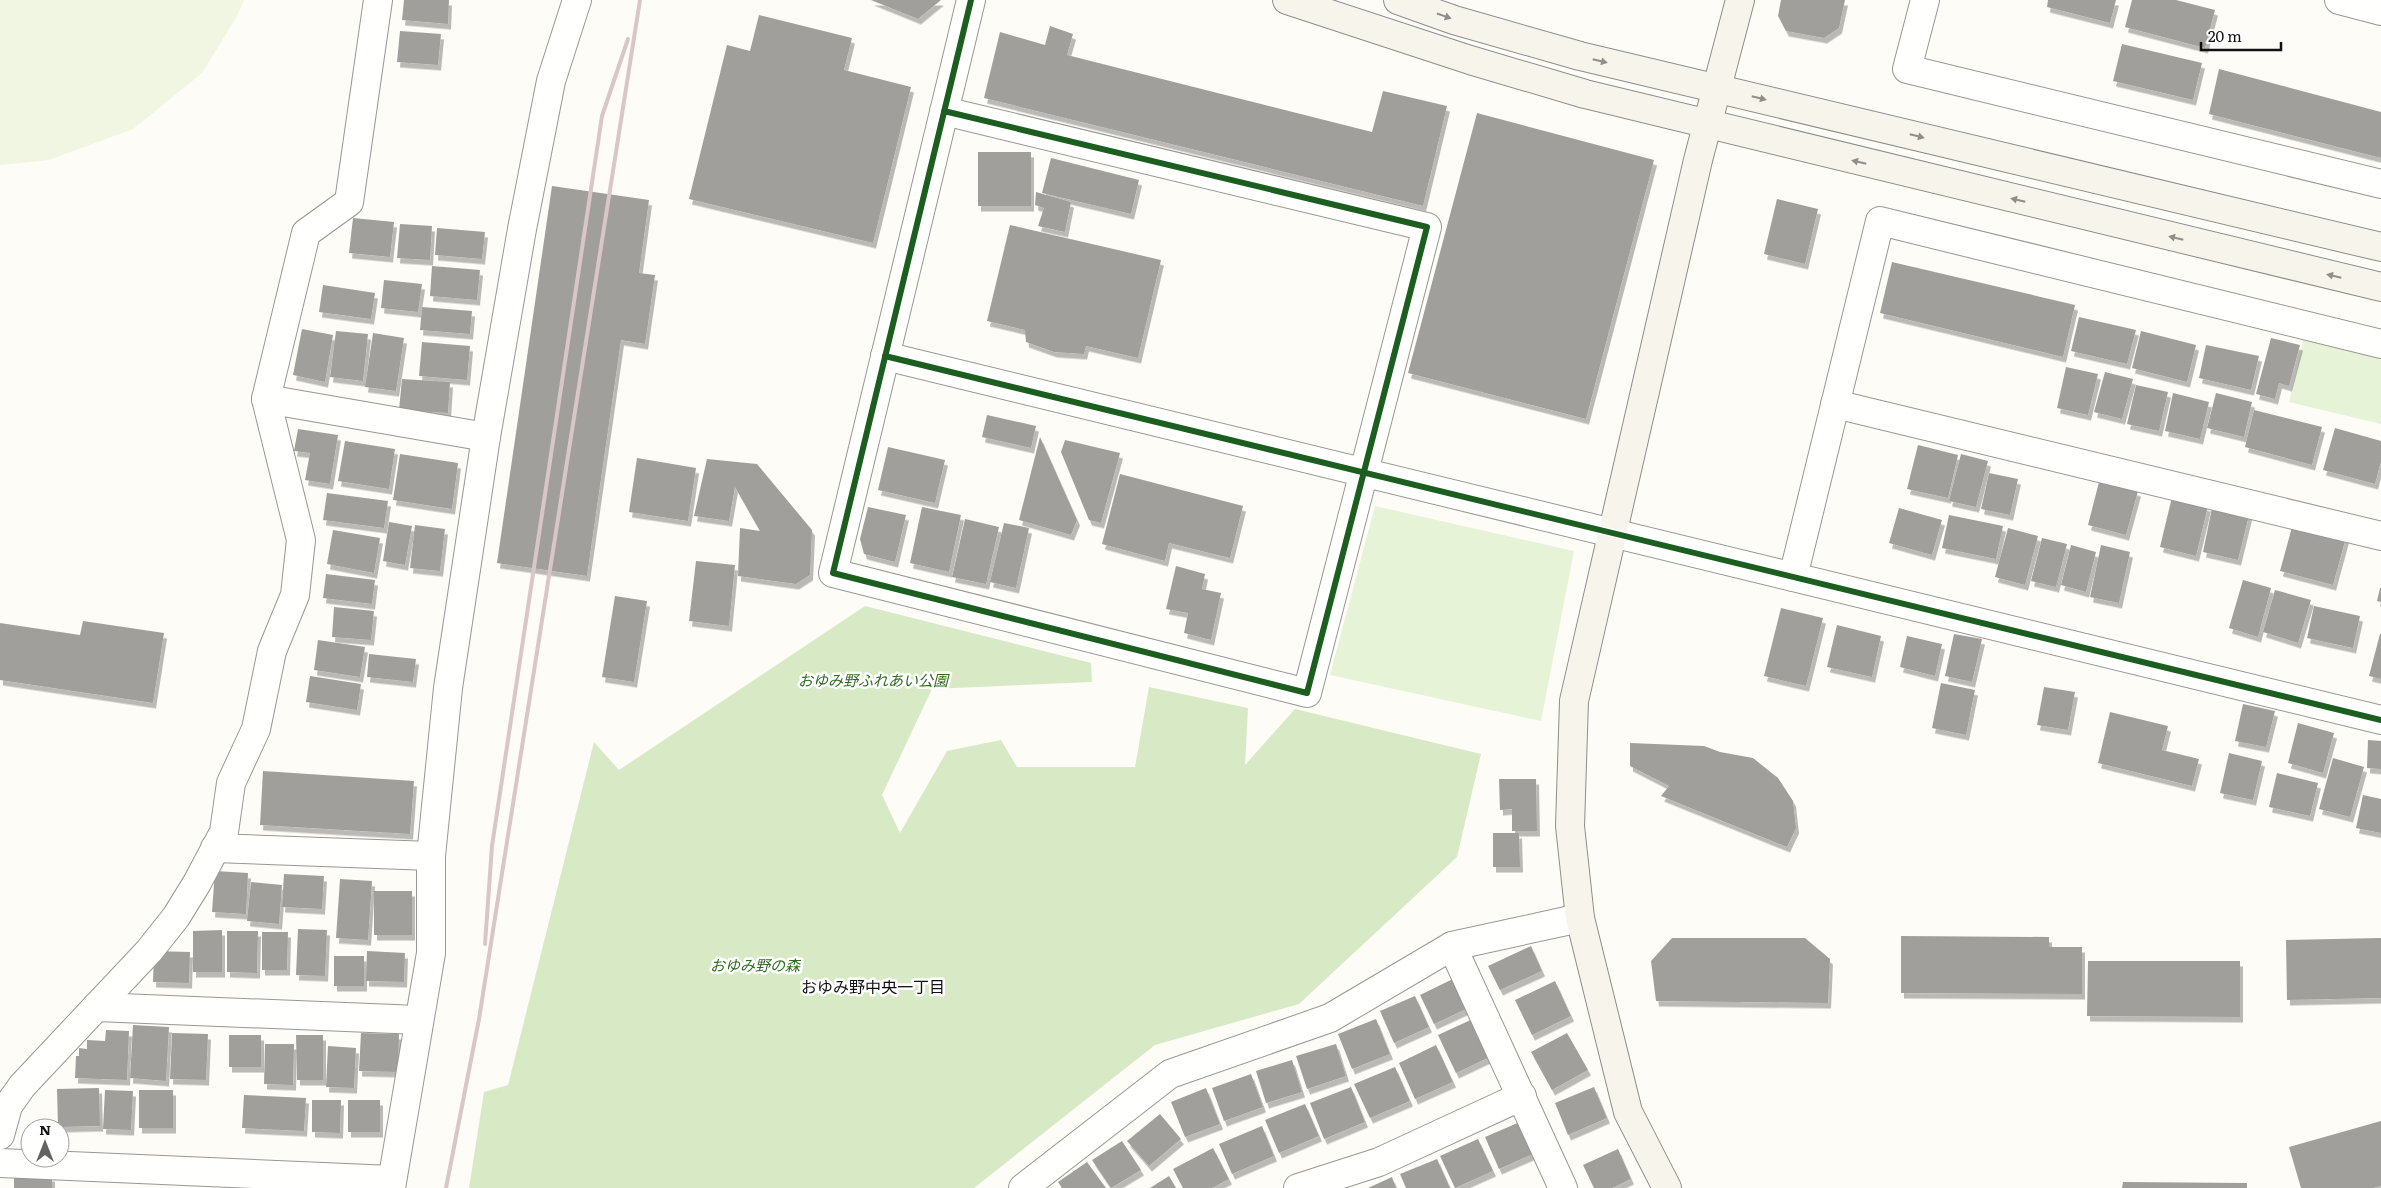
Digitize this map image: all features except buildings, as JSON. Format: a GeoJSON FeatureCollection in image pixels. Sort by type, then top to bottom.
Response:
{"type":"FeatureCollection","features":[{"type":"Feature","properties":{"kind":"street"},"geometry":{"type":"LineString","coordinates":[[0,1135],[8,1106],[22,1086],[149,951],[176,917],[224,832],[231,783],[256,729],[272,651],[295,595],[301,540],[266,399],[306,233],[349,202],[378,0]]}},
{"type":"Feature","properties":{"kind":"street"},"geometry":{"type":"LineString","coordinates":[[0,1163],[391,1184],[431,953],[431,856],[448,688],[486,437],[522,229],[551,81],[577,0]]}},
{"type":"Feature","properties":{"kind":"street"},"geometry":{"type":"LineString","coordinates":[[944,110],[1427,227],[1307,692],[833,574],[886,356],[944,110],[971,0]]}},
{"type":"Feature","properties":{"kind":"street"},"geometry":{"type":"LineString","coordinates":[[1287,0],[1489,66],[1585,94],[1707,126],[2381,287]]}},
{"type":"Feature","properties":{"kind":"street"},"geometry":{"type":"LineString","coordinates":[[1398,0],[1454,20],[1580,56],[1717,87],[2381,247]]}},
{"type":"Feature","properties":{"kind":"street"},"geometry":{"type":"LineString","coordinates":[[1667,1188],[1628,1112],[1580,918],[1570,826],[1574,700],[1707,126],[1740,0]]}},
{"type":"Feature","properties":{"kind":"street"},"geometry":{"type":"LineString","coordinates":[[1925,0],[1907,70],[2381,184]]}},
{"type":"Feature","properties":{"kind":"street"},"geometry":{"type":"LineString","coordinates":[[2339,0],[2381,11]]}},
{"type":"Feature","properties":{"kind":"street"},"geometry":{"type":"LineString","coordinates":[[1793,577],[1880,221],[2381,344]]}},
{"type":"Feature","properties":{"kind":"street"},"geometry":{"type":"LineString","coordinates":[[886,356],[2381,720]]}},
{"type":"Feature","properties":{"kind":"street"},"geometry":{"type":"LineString","coordinates":[[266,399],[486,437]]}},
{"type":"Feature","properties":{"kind":"street"},"geometry":{"type":"LineString","coordinates":[[1835,404],[2381,536]]}},
{"type":"Feature","properties":{"kind":"street"},"geometry":{"type":"LineString","coordinates":[[215,848],[431,856]]}},
{"type":"Feature","properties":{"kind":"street"},"geometry":{"type":"LineString","coordinates":[[1023,1188],[1170,1074],[1330,1018],[1452,946],[1580,918]]}},
{"type":"Feature","properties":{"kind":"street"},"geometry":{"type":"LineString","coordinates":[[1452,946],[1563,1188]]}},
{"type":"Feature","properties":{"kind":"street"},"geometry":{"type":"LineString","coordinates":[[96,1007],[419,1020]]}},
{"type":"Feature","properties":{"kind":"street"},"geometry":{"type":"LineString","coordinates":[[1298,1188],[1378,1162],[1522,1096]]}},
{"type":"Feature","properties":{"kind":"green space"},"geometry":{"type":"Polygon","coordinates":[[[0,0],[244,0],[237,16],[202,73],[133,129],[49,160],[0,165],[0,0]]]}},
{"type":"Feature","properties":{"kind":"green space"},"geometry":{"type":"Polygon","coordinates":[[[2306,330],[2381,348],[2381,424],[2289,402],[2306,330]]]}},
{"type":"Feature","properties":{"kind":"green space"},"geometry":{"type":"Polygon","coordinates":[[[1375,506],[1574,551],[1541,721],[1330,675],[1375,506]]]}},
{"type":"Feature","properties":{"kind":"green space","name":"おゆみ野の森"},"geometry":{"type":"Polygon","coordinates":[[[865,606],[1091,663],[1092,682],[932,689],[882,795],[900,833],[947,751],[1001,740],[1017,767],[1135,767],[1149,687],[1248,708],[1245,765],[1295,709],[1481,754],[1457,857],[1299,1004],[1155,1045],[974,1188],[469,1188],[484,1092],[508,1085],[594,742],[619,770],[865,606]]]}},
{"type":"Feature","properties":{"kind":"railway"},"geometry":{"type":"LineString","coordinates":[[446,1188],[479,1019],[640,0]]}},
{"type":"Feature","properties":{"kind":"railway"},"geometry":{"type":"LineString","coordinates":[[485,944],[492,846],[602,116],[628,39]]}},
{"type":"Feature","properties":{"kind":"cycle path"},"geometry":{"type":"LineString","coordinates":[[944,111],[1427,227],[1307,693],[833,573],[936,143],[971,0]]}},
{"type":"Feature","properties":{"kind":"cycle path"},"geometry":{"type":"LineString","coordinates":[[885,356],[2381,720]]}},
{"type":"Feature","properties":{"kind":"district","name":"おゆみ野中央一丁目"},"geometry":{"type":"Point","coordinates":[873,986]}},
{"type":"Feature","properties":{"kind":"park label","name":"おゆみ野ふれあい公園"},"geometry":{"type":"Point","coordinates":[873,679]}}]}
